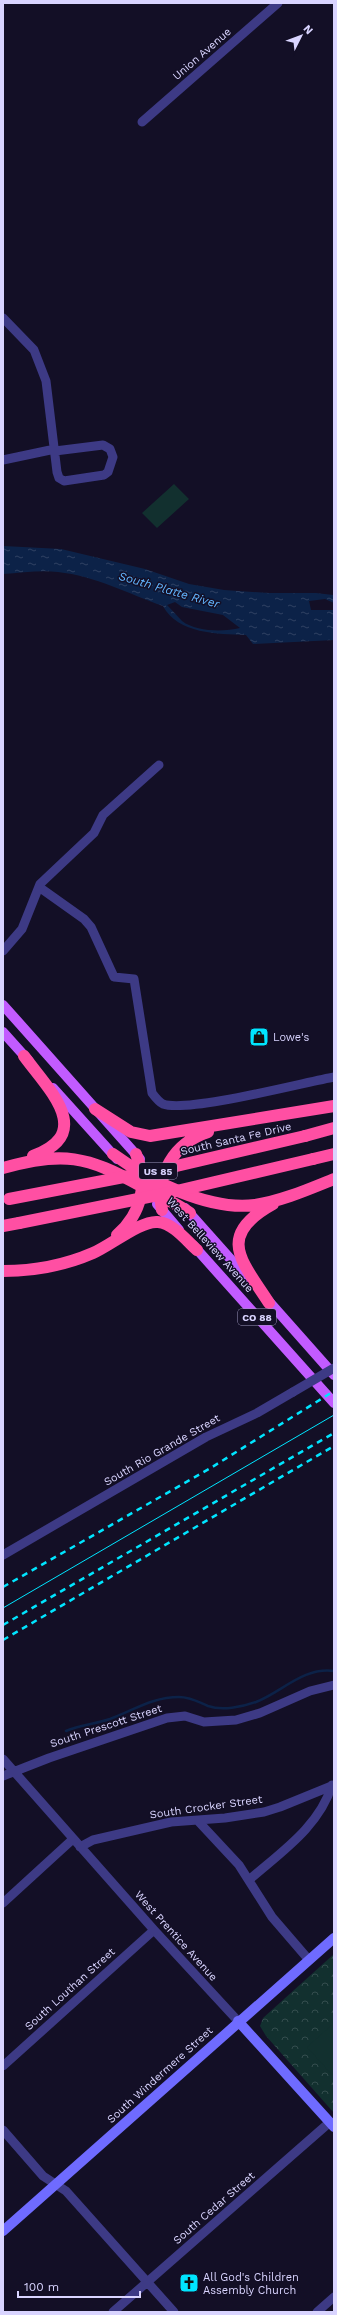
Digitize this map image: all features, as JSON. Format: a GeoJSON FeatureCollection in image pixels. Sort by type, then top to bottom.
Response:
{"type":"FeatureCollection","features":[{"type":"Feature","properties":{"kind":"highway"},"geometry":{"type":"LineString","coordinates":[[3,1167],[49,1149],[60,1138],[65,1124],[65,1116],[60,1107],[24,1056]]}},
{"type":"Feature","properties":{"kind":"highway"},"geometry":{"type":"LineString","coordinates":[[95,1109],[131,1132],[145,1136],[238,1123],[334,1106]]}},
{"type":"Feature","properties":{"kind":"highway"},"geometry":{"type":"LineString","coordinates":[[162,1210],[161,1189],[168,1165],[184,1144],[195,1136],[238,1123]]}},
{"type":"Feature","properties":{"kind":"highway","name":"South Santa Fe Drive"},"geometry":{"type":"LineString","coordinates":[[6,1200],[156,1171],[334,1128]]}},
{"type":"Feature","properties":{"kind":"highway"},"geometry":{"type":"LineString","coordinates":[[113,1154],[142,1174],[190,1213]]}},
{"type":"Feature","properties":{"kind":"highway"},"geometry":{"type":"LineString","coordinates":[[24,1270],[65,1262],[92,1250],[117,1235],[129,1224],[136,1213],[142,1186],[142,1174],[136,1154]]}},
{"type":"Feature","properties":{"kind":"highway","name":"US 85"},"geometry":{"type":"LineString","coordinates":[[3,1226],[168,1193],[334,1154]]}},
{"type":"Feature","properties":{"kind":"highway"},"geometry":{"type":"LineString","coordinates":[[3,1167],[46,1158],[77,1159],[103,1166],[142,1186],[224,1204],[255,1205],[286,1197],[334,1179]]}},
{"type":"Feature","properties":{"kind":"highway"},"geometry":{"type":"LineString","coordinates":[[270,1303],[241,1257],[239,1238],[243,1226],[251,1218],[286,1197]]}},
{"type":"Feature","properties":{"kind":"highway"},"geometry":{"type":"LineString","coordinates":[[3,1271],[53,1267],[103,1249],[142,1226],[154,1222],[169,1226],[197,1250]]}},
{"type":"Feature","properties":{"kind":"main road","name":"West Belleview Avenue"},"geometry":{"type":"LineString","coordinates":[[3,1005],[136,1154],[161,1189]]}},
{"type":"Feature","properties":{"kind":"main road","name":"West Belleview Avenue"},"geometry":{"type":"LineString","coordinates":[[3,1032],[334,1403]]}},
{"type":"Feature","properties":{"kind":"main road","name":"West Belleview Avenue"},"geometry":{"type":"LineString","coordinates":[[190,1213],[334,1374]]}},
{"type":"Feature","properties":{"kind":"street","name":"Union Avenue"},"geometry":{"type":"LineString","coordinates":[[142,122],[278,3]]}},
{"type":"Feature","properties":{"kind":"street"},"geometry":{"type":"LineString","coordinates":[[3,318],[34,350],[46,381],[55,450],[57,472],[59,478],[64,480],[104,475],[108,472],[114,456],[110,449],[102,445],[55,450],[3,460]]}},
{"type":"Feature","properties":{"kind":"street"},"geometry":{"type":"LineString","coordinates":[[3,951],[22,928],[39,887],[48,875],[94,833],[102,814],[159,765]]}},
{"type":"Feature","properties":{"kind":"street"},"geometry":{"type":"LineString","coordinates":[[39,887],[84,919],[91,927],[114,977],[134,979],[152,1094],[161,1104],[174,1106],[203,1103],[334,1077]]}},
{"type":"Feature","properties":{"kind":"street","name":"South Rio Grande Street"},"geometry":{"type":"LineString","coordinates":[[3,1555],[206,1437],[257,1413],[334,1368]]}},
{"type":"Feature","properties":{"kind":"street","name":"South Prescott Street"},"geometry":{"type":"LineString","coordinates":[[3,1776],[15,1773],[49,1758],[167,1718],[185,1716],[204,1722],[236,1720],[260,1713],[310,1691],[334,1684]]}},
{"type":"Feature","properties":{"kind":"street","name":"West Prentice Avenue"},"geometry":{"type":"LineString","coordinates":[[3,1759],[154,1930],[332,2124]]}},
{"type":"Feature","properties":{"kind":"street"},"geometry":{"type":"LineString","coordinates":[[249,1880],[315,1820],[333,1785]]}},
{"type":"Feature","properties":{"kind":"street","name":"South Crocker Street"},"geometry":{"type":"LineString","coordinates":[[80,1847],[92,1840],[172,1822],[198,1821],[269,1810],[333,1785]]}},
{"type":"Feature","properties":{"kind":"street"},"geometry":{"type":"LineString","coordinates":[[198,1821],[235,1860],[272,1917],[309,1960]]}},
{"type":"Feature","properties":{"kind":"street"},"geometry":{"type":"LineString","coordinates":[[3,1903],[73,1839]]}},
{"type":"Feature","properties":{"kind":"street","name":"South Louthan Street"},"geometry":{"type":"LineString","coordinates":[[3,2066],[154,1930]]}},
{"type":"Feature","properties":{"kind":"street","name":"South Windermere Street"},"geometry":{"type":"LineString","coordinates":[[3,2231],[238,2021],[334,1938]]}},
{"type":"Feature","properties":{"kind":"street","name":"South Cedar Street"},"geometry":{"type":"LineString","coordinates":[[113,2312],[332,2124]]}},
{"type":"Feature","properties":{"kind":"street"},"geometry":{"type":"LineString","coordinates":[[3,2130],[43,2176],[66,2191],[174,2312]]}},
{"type":"Feature","properties":{"kind":"street"},"geometry":{"type":"LineString","coordinates":[[317,2312],[334,2297]]}},
{"type":"Feature","properties":{"kind":"green space"},"geometry":{"type":"Polygon","coordinates":[[[174,484],[189,499],[157,528],[142,513],[174,484]]]}},
{"type":"Feature","properties":{"kind":"green space"},"geometry":{"type":"Polygon","coordinates":[[[334,1954],[334,2113],[266,2036],[260,2026],[263,2018],[334,1954]]]}},
{"type":"Feature","properties":{"kind":"green space"},"geometry":{"type":"Polygon","coordinates":[[[334,2023],[334,2077],[307,2047],[334,2023]]]}},
{"type":"Feature","properties":{"kind":"water","name":"South Platte River"},"geometry":{"type":"Polygon","coordinates":[[[3,546],[61,549],[145,569],[189,584],[224,590],[269,593],[316,593],[333,595],[334,603],[325,599],[309,601],[311,610],[334,610],[334,640],[253,644],[246,635],[211,633],[188,627],[178,622],[163,606],[85,577],[51,571],[3,574],[3,546]],[[175,602],[167,605],[182,621],[188,625],[210,630],[240,628],[223,615],[182,607],[175,602]]]}},
{"type":"Feature","properties":{"kind":"waterway"},"geometry":{"type":"LineString","coordinates":[[66,1731],[110,1719],[161,1699],[179,1697],[187,1698],[208,1706],[232,1708],[266,1698],[303,1676],[323,1671],[334,1671]]}},
{"type":"Feature","properties":{"kind":"tram line"},"geometry":{"type":"LineString","coordinates":[[3,1608],[334,1415]]}},
{"type":"Feature","properties":{"kind":"railway"},"geometry":{"type":"LineString","coordinates":[[3,1587],[209,1469],[334,1391]]}},
{"type":"Feature","properties":{"kind":"railway"},"geometry":{"type":"LineString","coordinates":[[3,1625],[334,1433]]}},
{"type":"Feature","properties":{"kind":"railway"},"geometry":{"type":"LineString","coordinates":[[3,1640],[334,1446]]}},
{"type":"Feature","properties":{"kind":"place","name":"Lowe's"},"geometry":{"type":"Point","coordinates":[259,1037]}},
{"type":"Feature","properties":{"kind":"place","name":"All God's Children Assembly Church"},"geometry":{"type":"Point","coordinates":[189,2283]}}]}
